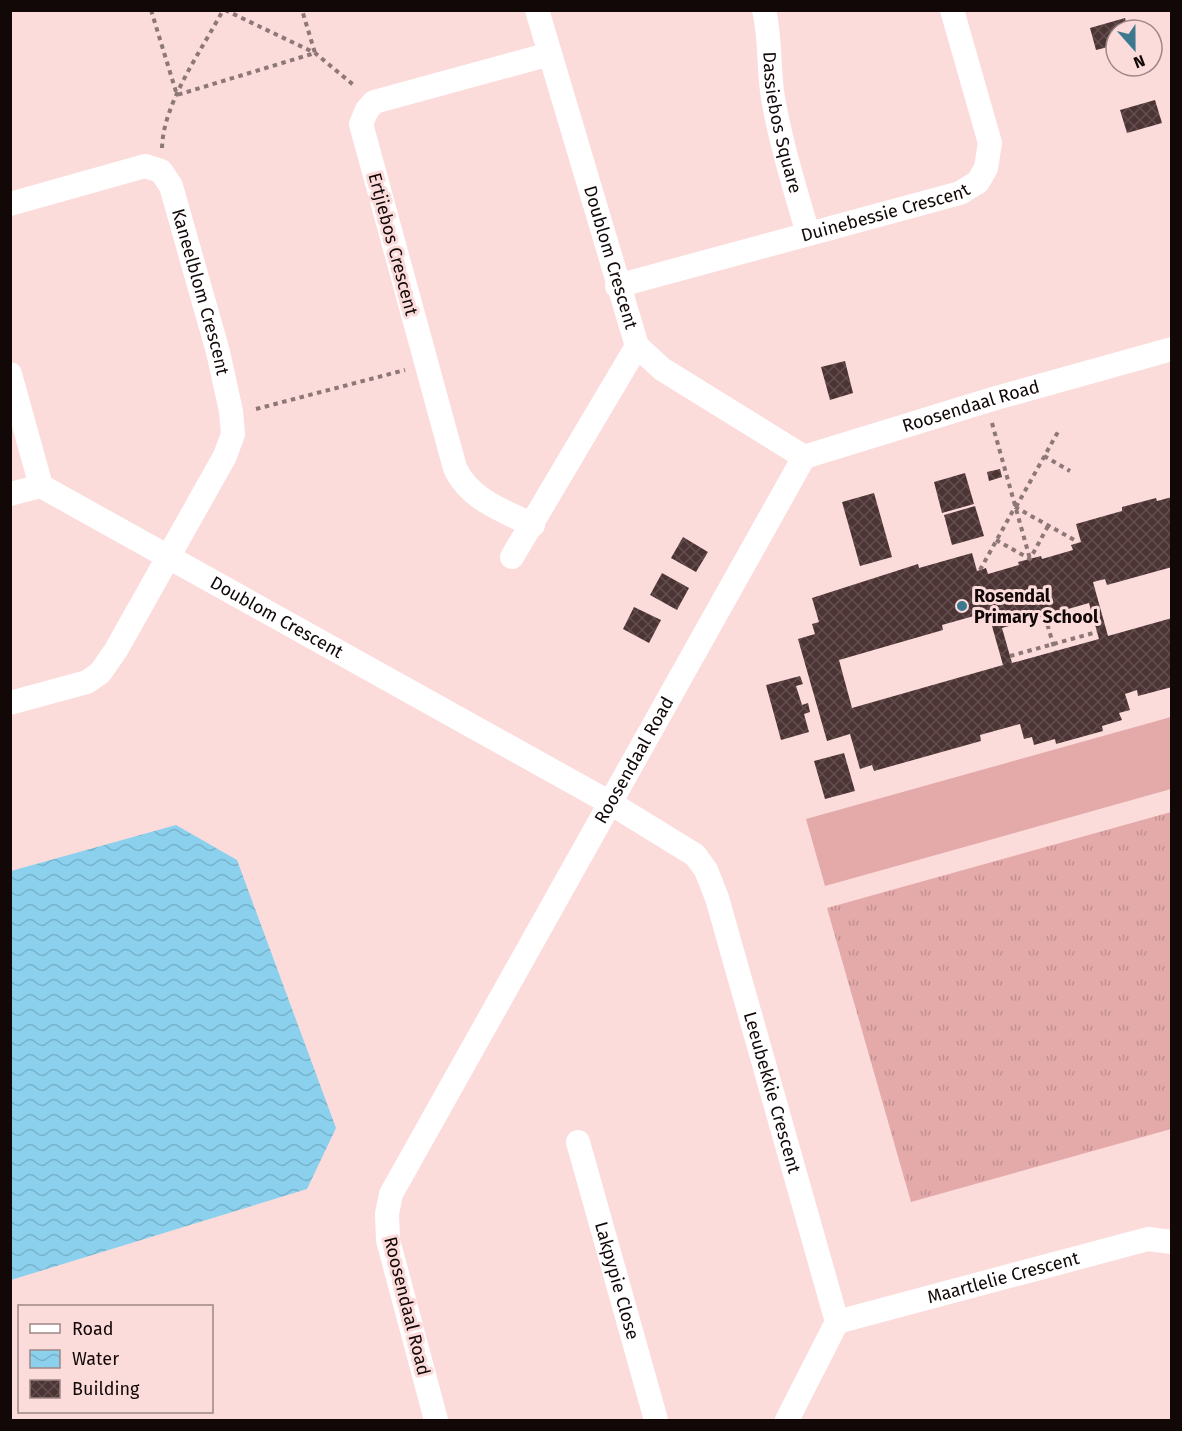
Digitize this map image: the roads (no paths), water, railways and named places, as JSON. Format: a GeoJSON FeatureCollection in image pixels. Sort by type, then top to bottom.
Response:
{"type":"FeatureCollection","features":[{"type":"Feature","properties":{"kind":"street","name":"Doublom Crescent"},"geometry":{"type":"LineString","coordinates":[[537,10],[617,286],[637,346],[662,369],[804,457]]}},
{"type":"Feature","properties":{"kind":"street","name":"Dassiebos Square"},"geometry":{"type":"LineString","coordinates":[[764,10],[770,34],[768,67],[777,122],[808,234]]}},
{"type":"Feature","properties":{"kind":"street","name":"Duinebessie Crescent"},"geometry":{"type":"LineString","coordinates":[[617,286],[960,193],[978,182],[986,168],[990,143],[952,10]]}},
{"type":"Feature","properties":{"kind":"street","name":"Ertjiebos Crescent"},"geometry":{"type":"LineString","coordinates":[[532,525],[477,496],[460,478],[362,131],[363,118],[374,102],[550,54]]}},
{"type":"Feature","properties":{"kind":"street","name":"Kaneelblom Crescent"},"geometry":{"type":"LineString","coordinates":[[10,204],[145,166],[161,171],[171,186],[218,352],[231,411],[233,434],[230,446],[100,674],[87,682],[10,704]]}},
{"type":"Feature","properties":{"kind":"street"},"geometry":{"type":"LineString","coordinates":[[512,558],[637,346]]}},
{"type":"Feature","properties":{"kind":"street","name":"Roosendaal Road"},"geometry":{"type":"LineString","coordinates":[[436,1420],[388,1240],[387,1214],[391,1194],[612,804],[804,457],[996,398],[1172,349]]}},
{"type":"Feature","properties":{"kind":"street"},"geometry":{"type":"LineString","coordinates":[[10,374],[41,486],[10,494]]}},
{"type":"Feature","properties":{"kind":"street","name":"Doublom Crescent"},"geometry":{"type":"LineString","coordinates":[[41,486],[612,804]]}},
{"type":"Feature","properties":{"kind":"street","name":"Leeubekkie Crescent"},"geometry":{"type":"LineString","coordinates":[[612,804],[695,855],[712,884],[837,1322]]}},
{"type":"Feature","properties":{"kind":"street","name":"Lakpypie Close"},"geometry":{"type":"LineString","coordinates":[[578,1142],[656,1420]]}},
{"type":"Feature","properties":{"kind":"street","name":"Maartlelie Crescent"},"geometry":{"type":"LineString","coordinates":[[837,1322],[1148,1239],[1172,1242]]}},
{"type":"Feature","properties":{"kind":"street"},"geometry":{"type":"LineString","coordinates":[[787,1420],[837,1322]]}},
{"type":"Feature","properties":{"kind":"water"},"geometry":{"type":"Polygon","coordinates":[[[176,825],[237,860],[336,1128],[307,1189],[11,1280],[11,871],[176,825]]]}},
{"type":"Feature","properties":{"kind":"place","name":"Rosendal Primary School"},"geometry":{"type":"Point","coordinates":[962,606]}}]}
